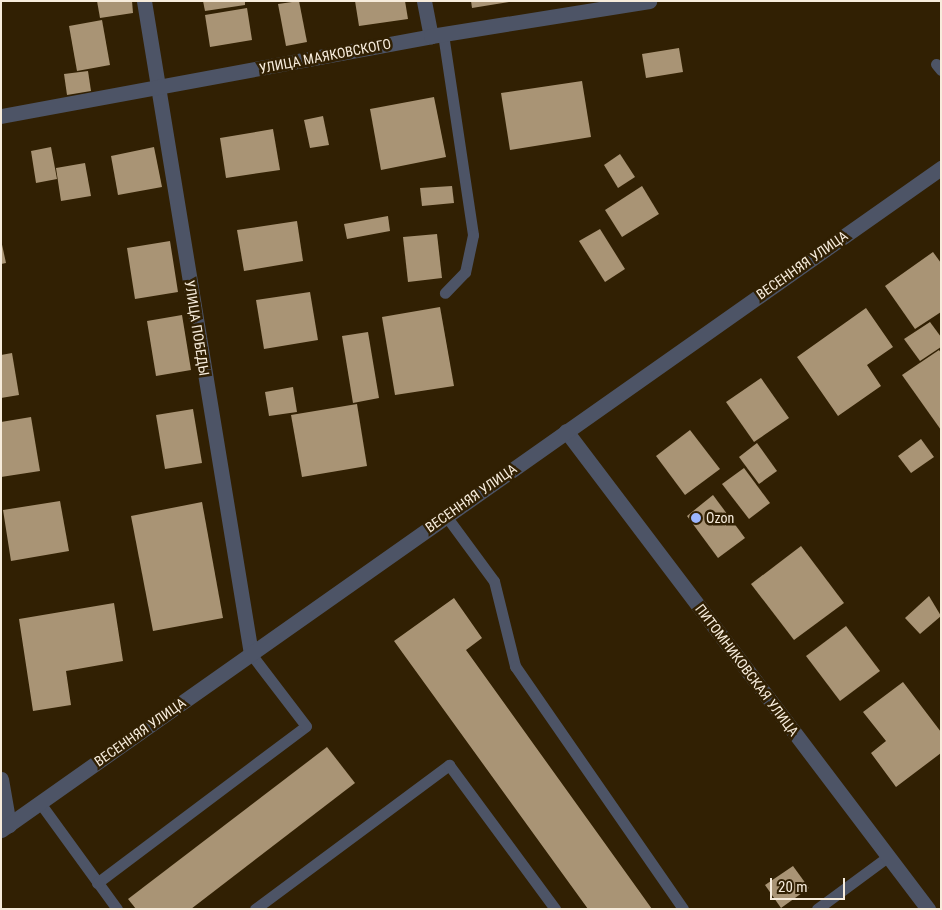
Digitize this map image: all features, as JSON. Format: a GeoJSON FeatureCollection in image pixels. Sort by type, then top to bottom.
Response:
{"type":"FeatureCollection","features":[{"type":"Feature","properties":{"kind":"street","name":"УЛИЦА ПОБЕДЫ"},"geometry":{"type":"LineString","coordinates":[[144,1],[252,654]]}},
{"type":"Feature","properties":{"kind":"street"},"geometry":{"type":"LineString","coordinates":[[424,1],[437,35]]}},
{"type":"Feature","properties":{"kind":"street","name":"УЛИЦА МАЯКОВСКОГО"},"geometry":{"type":"LineString","coordinates":[[1,116],[437,35],[649,1]]}},
{"type":"Feature","properties":{"kind":"street","name":"ВЕСЕННЯЯ УЛИЦА"},"geometry":{"type":"LineString","coordinates":[[5,828],[941,168]]}},
{"type":"Feature","properties":{"kind":"street","name":"ПИТОМНИКОВСКАЯ УЛИЦА"},"geometry":{"type":"LineString","coordinates":[[566,431],[928,909]]}},
{"type":"Feature","properties":{"kind":"street"},"geometry":{"type":"LineString","coordinates":[[1,778],[5,828]]}},
{"type":"Feature","properties":{"kind":"lane"},"geometry":{"type":"LineString","coordinates":[[437,35],[473,235],[465,272],[445,293]]}},
{"type":"Feature","properties":{"kind":"lane"},"geometry":{"type":"LineString","coordinates":[[446,516],[494,581],[515,666],[683,909]]}},
{"type":"Feature","properties":{"kind":"lane"},"geometry":{"type":"LineString","coordinates":[[97,883],[306,726],[252,654]]}},
{"type":"Feature","properties":{"kind":"lane"},"geometry":{"type":"LineString","coordinates":[[255,909],[449,765],[555,909]]}},
{"type":"Feature","properties":{"kind":"lane"},"geometry":{"type":"LineString","coordinates":[[40,803],[117,909]]}},
{"type":"Feature","properties":{"kind":"lane"},"geometry":{"type":"LineString","coordinates":[[818,909],[889,856]]}},
{"type":"Feature","properties":{"kind":"building"},"geometry":{"type":"Polygon","coordinates":[[[97,1],[132,1],[133,13],[100,18],[97,1]]]}},
{"type":"Feature","properties":{"kind":"building"},"geometry":{"type":"Polygon","coordinates":[[[203,1],[245,1],[245,5],[205,11],[203,1]]]}},
{"type":"Feature","properties":{"kind":"building"},"geometry":{"type":"Polygon","coordinates":[[[299,1],[307,42],[286,46],[278,4],[299,1]]]}},
{"type":"Feature","properties":{"kind":"building"},"geometry":{"type":"Polygon","coordinates":[[[355,1],[405,1],[408,19],[359,26],[355,1]]]}},
{"type":"Feature","properties":{"kind":"building"},"geometry":{"type":"Polygon","coordinates":[[[471,1],[509,1],[509,2],[472,8],[471,1]]]}},
{"type":"Feature","properties":{"kind":"building"},"geometry":{"type":"Polygon","coordinates":[[[247,8],[252,40],[210,47],[205,15],[247,8]]]}},
{"type":"Feature","properties":{"kind":"building"},"geometry":{"type":"Polygon","coordinates":[[[102,20],[110,65],[77,71],[69,26],[102,20]]]}},
{"type":"Feature","properties":{"kind":"building"},"geometry":{"type":"Polygon","coordinates":[[[679,48],[683,72],[646,78],[642,54],[679,48]]]}},
{"type":"Feature","properties":{"kind":"building"},"geometry":{"type":"Polygon","coordinates":[[[88,71],[91,91],[67,95],[64,74],[88,71]]]}},
{"type":"Feature","properties":{"kind":"building"},"geometry":{"type":"Polygon","coordinates":[[[582,81],[591,137],[510,150],[501,93],[582,81]]]}},
{"type":"Feature","properties":{"kind":"building"},"geometry":{"type":"Polygon","coordinates":[[[434,97],[446,157],[381,170],[370,109],[434,97]]]}},
{"type":"Feature","properties":{"kind":"building"},"geometry":{"type":"Polygon","coordinates":[[[323,116],[329,145],[310,148],[304,120],[323,116]]]}},
{"type":"Feature","properties":{"kind":"building"},"geometry":{"type":"Polygon","coordinates":[[[273,129],[280,170],[226,178],[220,138],[273,129]]]}},
{"type":"Feature","properties":{"kind":"building"},"geometry":{"type":"Polygon","coordinates":[[[51,147],[57,179],[36,183],[31,151],[51,147]]]}},
{"type":"Feature","properties":{"kind":"building"},"geometry":{"type":"Polygon","coordinates":[[[154,147],[162,187],[118,195],[111,156],[154,147]]]}},
{"type":"Feature","properties":{"kind":"building"},"geometry":{"type":"Polygon","coordinates":[[[620,154],[635,177],[618,188],[604,165],[620,154]]]}},
{"type":"Feature","properties":{"kind":"building"},"geometry":{"type":"Polygon","coordinates":[[[85,163],[91,196],[61,201],[56,168],[85,163]]]}},
{"type":"Feature","properties":{"kind":"building"},"geometry":{"type":"Polygon","coordinates":[[[452,186],[454,203],[422,206],[420,188],[452,186]]]}},
{"type":"Feature","properties":{"kind":"building"},"geometry":{"type":"Polygon","coordinates":[[[642,186],[659,214],[622,237],[605,210],[642,186]]]}},
{"type":"Feature","properties":{"kind":"building"},"geometry":{"type":"Polygon","coordinates":[[[388,216],[390,231],[347,239],[344,224],[388,216]]]}},
{"type":"Feature","properties":{"kind":"building"},"geometry":{"type":"Polygon","coordinates":[[[297,221],[303,261],[244,271],[237,230],[297,221]]]}},
{"type":"Feature","properties":{"kind":"building"},"geometry":{"type":"Polygon","coordinates":[[[600,229],[625,269],[605,282],[579,241],[600,229]]]}},
{"type":"Feature","properties":{"kind":"building"},"geometry":{"type":"Polygon","coordinates":[[[437,234],[442,278],[408,282],[403,237],[437,234]]]}},
{"type":"Feature","properties":{"kind":"building"},"geometry":{"type":"Polygon","coordinates":[[[1,240],[6,263],[1,264],[1,240]]]}},
{"type":"Feature","properties":{"kind":"building"},"geometry":{"type":"Polygon","coordinates":[[[170,241],[178,292],[135,299],[127,248],[170,241]]]}},
{"type":"Feature","properties":{"kind":"building"},"geometry":{"type":"Polygon","coordinates":[[[933,252],[941,263],[941,312],[915,329],[885,286],[933,252]]]}},
{"type":"Feature","properties":{"kind":"building"},"geometry":{"type":"Polygon","coordinates":[[[310,292],[318,340],[264,349],[256,300],[310,292]]]}},
{"type":"Feature","properties":{"kind":"building"},"geometry":{"type":"Polygon","coordinates":[[[440,307],[454,386],[395,395],[382,317],[440,307]]]}},
{"type":"Feature","properties":{"kind":"building"},"geometry":{"type":"Polygon","coordinates":[[[866,308],[893,347],[867,365],[881,386],[838,416],[797,357],[866,308]]]}},
{"type":"Feature","properties":{"kind":"building"},"geometry":{"type":"Polygon","coordinates":[[[182,315],[191,370],[156,376],[147,321],[182,315]]]}},
{"type":"Feature","properties":{"kind":"building"},"geometry":{"type":"Polygon","coordinates":[[[930,322],[941,337],[941,347],[920,361],[904,339],[930,322]]]}},
{"type":"Feature","properties":{"kind":"building"},"geometry":{"type":"Polygon","coordinates":[[[368,332],[379,398],[353,403],[342,336],[368,332]]]}},
{"type":"Feature","properties":{"kind":"building"},"geometry":{"type":"Polygon","coordinates":[[[939,350],[941,353],[941,430],[902,375],[939,350]]]}},
{"type":"Feature","properties":{"kind":"building"},"geometry":{"type":"Polygon","coordinates":[[[12,353],[19,395],[1,398],[1,355],[12,353]]]}},
{"type":"Feature","properties":{"kind":"building"},"geometry":{"type":"Polygon","coordinates":[[[761,378],[789,418],[754,442],[726,402],[761,378]]]}},
{"type":"Feature","properties":{"kind":"building"},"geometry":{"type":"Polygon","coordinates":[[[293,387],[297,412],[269,416],[265,392],[293,387]]]}},
{"type":"Feature","properties":{"kind":"building"},"geometry":{"type":"Polygon","coordinates":[[[357,404],[367,466],[302,477],[291,415],[357,404]]]}},
{"type":"Feature","properties":{"kind":"building"},"geometry":{"type":"Polygon","coordinates":[[[193,409],[202,463],[165,469],[156,415],[193,409]]]}},
{"type":"Feature","properties":{"kind":"building"},"geometry":{"type":"Polygon","coordinates":[[[31,417],[40,471],[1,477],[1,422],[31,417]]]}},
{"type":"Feature","properties":{"kind":"building"},"geometry":{"type":"Polygon","coordinates":[[[690,430],[720,469],[685,495],[656,456],[690,430]]]}},
{"type":"Feature","properties":{"kind":"building"},"geometry":{"type":"Polygon","coordinates":[[[921,439],[934,457],[911,473],[898,456],[921,439]]]}},
{"type":"Feature","properties":{"kind":"building"},"geometry":{"type":"Polygon","coordinates":[[[757,443],[777,471],[759,484],[739,457],[757,443]]]}},
{"type":"Feature","properties":{"kind":"building"},"geometry":{"type":"Polygon","coordinates":[[[744,468],[770,503],[749,519],[722,484],[744,468]]]}},
{"type":"Feature","properties":{"kind":"building"},"geometry":{"type":"Polygon","coordinates":[[[713,495],[745,538],[718,558],[687,516],[713,495]]]}},
{"type":"Feature","properties":{"kind":"building"},"geometry":{"type":"Polygon","coordinates":[[[60,501],[69,551],[11,561],[3,510],[60,501]]]}},
{"type":"Feature","properties":{"kind":"building"},"geometry":{"type":"Polygon","coordinates":[[[202,502],[223,618],[153,631],[131,516],[202,502]]]}},
{"type":"Feature","properties":{"kind":"building"},"geometry":{"type":"Polygon","coordinates":[[[801,546],[844,603],[794,640],[751,584],[801,546]]]}},
{"type":"Feature","properties":{"kind":"building"},"geometry":{"type":"Polygon","coordinates":[[[929,596],[941,616],[920,634],[905,618],[929,596]]]}},
{"type":"Feature","properties":{"kind":"building"},"geometry":{"type":"Polygon","coordinates":[[[454,598],[482,638],[466,650],[652,909],[588,909],[394,641],[454,598]]]}},
{"type":"Feature","properties":{"kind":"building"},"geometry":{"type":"Polygon","coordinates":[[[114,603],[123,661],[66,671],[71,705],[33,711],[19,619],[114,603]]]}},
{"type":"Feature","properties":{"kind":"building"},"geometry":{"type":"Polygon","coordinates":[[[846,626],[880,671],[840,701],[806,656],[846,626]]]}},
{"type":"Feature","properties":{"kind":"building"},"geometry":{"type":"Polygon","coordinates":[[[903,682],[941,732],[941,753],[896,787],[871,753],[886,741],[863,712],[903,682]]]}},
{"type":"Feature","properties":{"kind":"building"},"geometry":{"type":"Polygon","coordinates":[[[327,747],[355,783],[191,909],[136,909],[128,899],[327,747]]]}},
{"type":"Feature","properties":{"kind":"building"},"geometry":{"type":"Polygon","coordinates":[[[793,866],[809,888],[781,908],[765,885],[793,866]]]}},
{"type":"Feature","properties":{"kind":"place","name":"Ozon"},"geometry":{"type":"Point","coordinates":[696,518]}}]}
